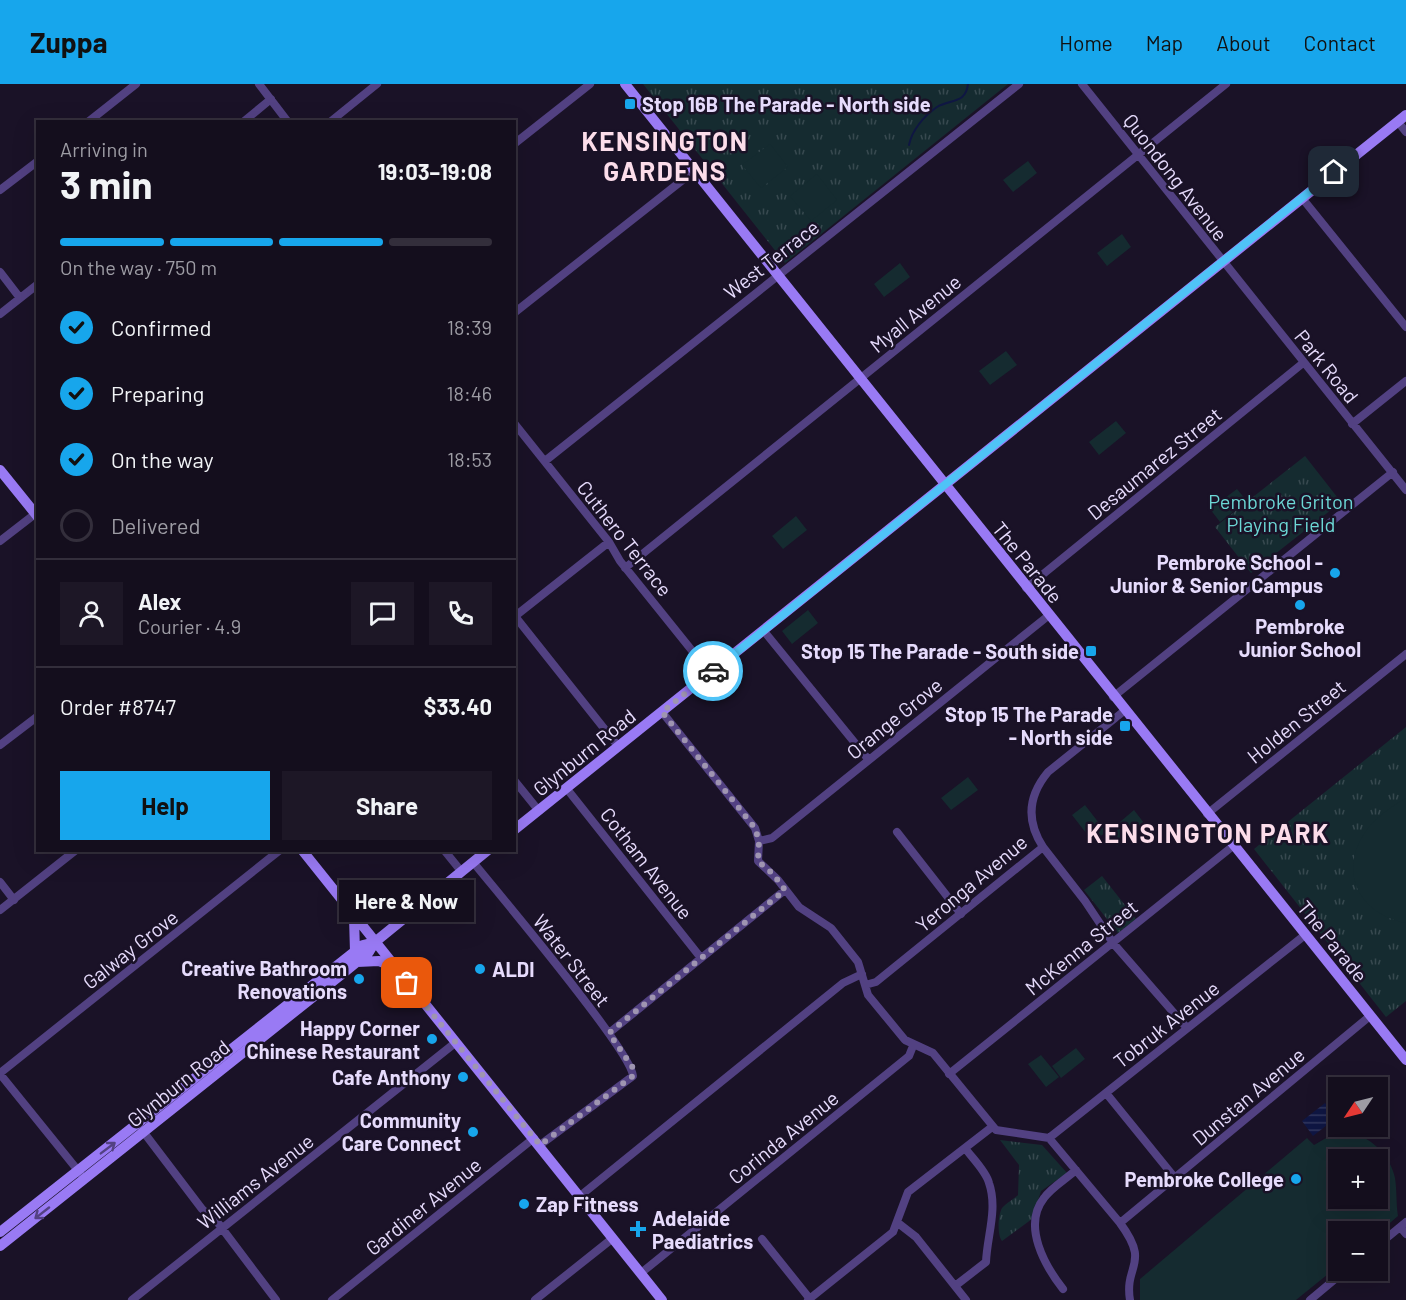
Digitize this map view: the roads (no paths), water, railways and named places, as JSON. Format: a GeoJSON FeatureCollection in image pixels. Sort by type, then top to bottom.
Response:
{"type":"FeatureCollection","features":[{"type":"Feature","properties":{"kind":"main road","name":"The Parade"},"geometry":{"type":"LineString","coordinates":[[625,84],[1124,711],[1406,1060]]}},
{"type":"Feature","properties":{"kind":"main road","name":"Glynburn Road"},"geometry":{"type":"LineString","coordinates":[[516,828],[1402,119]]}},
{"type":"Feature","properties":{"kind":"main road"},"geometry":{"type":"LineString","coordinates":[[0,470],[36,515]]}},
{"type":"Feature","properties":{"kind":"main road"},"geometry":{"type":"LineString","coordinates":[[304,852],[662,1300]]}},
{"type":"Feature","properties":{"kind":"main road","name":"Glynburn Road"},"geometry":{"type":"LineString","coordinates":[[0,1246],[85,1180],[141,1129],[486,852]]}},
{"type":"Feature","properties":{"kind":"main road"},"geometry":{"type":"LineString","coordinates":[[354,915],[357,940],[356,957],[394,967]]}},
{"type":"Feature","properties":{"kind":"main road","name":"Glynburn Road"},"geometry":{"type":"LineString","coordinates":[[0,1232],[77,1171],[141,1129]]}},
{"type":"Feature","properties":{"kind":"street"},"geometry":{"type":"LineString","coordinates":[[91,120],[136,84]]}},
{"type":"Feature","properties":{"kind":"street"},"geometry":{"type":"LineString","coordinates":[[259,84],[287,120]]}},
{"type":"Feature","properties":{"kind":"street"},"geometry":{"type":"LineString","coordinates":[[332,120],[377,84]]}},
{"type":"Feature","properties":{"kind":"street"},"geometry":{"type":"LineString","coordinates":[[516,142],[590,84]]}},
{"type":"Feature","properties":{"kind":"street","name":"West Terrace"},"geometry":{"type":"LineString","coordinates":[[545,461],[1019,84]]}},
{"type":"Feature","properties":{"kind":"street","name":"Quondong Avenue"},"geometry":{"type":"LineString","coordinates":[[1082,84],[1222,262]]}},
{"type":"Feature","properties":{"kind":"street","name":"Myall Avenue"},"geometry":{"type":"LineString","coordinates":[[625,568],[1227,84]]}},
{"type":"Feature","properties":{"kind":"street"},"geometry":{"type":"LineString","coordinates":[[245,120],[271,99]]}},
{"type":"Feature","properties":{"kind":"street"},"geometry":{"type":"LineString","coordinates":[[1402,119],[1406,132]]}},
{"type":"Feature","properties":{"kind":"street"},"geometry":{"type":"LineString","coordinates":[[0,190],[36,163]]}},
{"type":"Feature","properties":{"kind":"street"},"geometry":{"type":"LineString","coordinates":[[516,311],[694,171]]}},
{"type":"Feature","properties":{"kind":"street"},"geometry":{"type":"LineString","coordinates":[[1302,198],[1406,327]]}},
{"type":"Feature","properties":{"kind":"street","name":"Park Road"},"geometry":{"type":"LineString","coordinates":[[1222,262],[1406,490]]}},
{"type":"Feature","properties":{"kind":"street"},"geometry":{"type":"LineString","coordinates":[[0,272],[20,298]]}},
{"type":"Feature","properties":{"kind":"street"},"geometry":{"type":"LineString","coordinates":[[0,314],[36,286]]}},
{"type":"Feature","properties":{"kind":"street","name":"Desaumarez Street"},"geometry":{"type":"LineString","coordinates":[[1026,588],[1303,363]]}},
{"type":"Feature","properties":{"kind":"street"},"geometry":{"type":"LineString","coordinates":[[1352,424],[1406,381]]}},
{"type":"Feature","properties":{"kind":"street","name":"Cuthero Terrace"},"geometry":{"type":"LineString","coordinates":[[516,425],[609,542],[625,568],[710,673]]}},
{"type":"Feature","properties":{"kind":"street"},"geometry":{"type":"LineString","coordinates":[[1113,697],[1393,472]]}},
{"type":"Feature","properties":{"kind":"street"},"geometry":{"type":"LineString","coordinates":[[0,541],[36,515]]}},
{"type":"Feature","properties":{"kind":"street"},"geometry":{"type":"LineString","coordinates":[[516,615],[609,542]]}},
{"type":"Feature","properties":{"kind":"street","name":"Orange Grove"},"geometry":{"type":"LineString","coordinates":[[759,841],[772,838],[1048,616]]}},
{"type":"Feature","properties":{"kind":"street"},"geometry":{"type":"LineString","coordinates":[[516,617],[618,746]]}},
{"type":"Feature","properties":{"kind":"street"},"geometry":{"type":"LineString","coordinates":[[763,630],[868,759]]}},
{"type":"Feature","properties":{"kind":"street","name":"Holden Street"},"geometry":{"type":"LineString","coordinates":[[1207,814],[1406,654]]}},
{"type":"Feature","properties":{"kind":"street","name":"Yeronga Avenue"},"geometry":{"type":"LineString","coordinates":[[865,985],[876,982],[1043,847],[1037,839],[1031,813],[1031,798],[1038,784],[1048,772],[1124,711]]}},
{"type":"Feature","properties":{"kind":"street"},"geometry":{"type":"LineString","coordinates":[[662,712],[755,828],[759,841],[758,861],[773,874],[799,907],[831,928],[858,962],[868,995],[905,1040],[913,1046],[933,1053],[992,1127],[1000,1131],[1049,1138],[1120,1223],[1130,1237],[1136,1254],[1130,1300]]}},
{"type":"Feature","properties":{"kind":"street"},"geometry":{"type":"LineString","coordinates":[[0,745],[36,718]]}},
{"type":"Feature","properties":{"kind":"street"},"geometry":{"type":"LineString","coordinates":[[516,782],[539,811]]}},
{"type":"Feature","properties":{"kind":"street","name":"Cotham Avenue"},"geometry":{"type":"LineString","coordinates":[[567,789],[701,958]]}},
{"type":"Feature","properties":{"kind":"street"},"geometry":{"type":"LineString","coordinates":[[897,832],[961,914]]}},
{"type":"Feature","properties":{"kind":"street","name":"McKenna Street"},"geometry":{"type":"LineString","coordinates":[[949,1074],[1233,846]]}},
{"type":"Feature","properties":{"kind":"street"},"geometry":{"type":"LineString","coordinates":[[1043,847],[1085,901],[1113,943],[1187,1029]]}},
{"type":"Feature","properties":{"kind":"street"},"geometry":{"type":"LineString","coordinates":[[0,910],[74,852]]}},
{"type":"Feature","properties":{"kind":"street","name":"Galway Grove"},"geometry":{"type":"LineString","coordinates":[[0,1073],[277,852]]}},
{"type":"Feature","properties":{"kind":"street"},"geometry":{"type":"LineString","coordinates":[[446,852],[461,871]]}},
{"type":"Feature","properties":{"kind":"street","name":"Water Street"},"geometry":{"type":"LineString","coordinates":[[473,862],[609,1033],[633,1068],[633,1076],[537,1142]]}},
{"type":"Feature","properties":{"kind":"street"},"geometry":{"type":"LineString","coordinates":[[0,882],[14,900]]}},
{"type":"Feature","properties":{"kind":"street"},"geometry":{"type":"LineString","coordinates":[[609,1033],[785,890]]}},
{"type":"Feature","properties":{"kind":"street","name":"Tobruk Avenue"},"geometry":{"type":"LineString","coordinates":[[1049,1138],[1305,935]]}},
{"type":"Feature","properties":{"kind":"street"},"geometry":{"type":"LineString","coordinates":[[579,1196],[843,983],[862,974]]}},
{"type":"Feature","properties":{"kind":"street","name":"Dunstan Avenue"},"geometry":{"type":"LineString","coordinates":[[1120,1223],[1370,1016]]}},
{"type":"Feature","properties":{"kind":"street","name":"Williams Avenue"},"geometry":{"type":"LineString","coordinates":[[132,1300],[455,1043]]}},
{"type":"Feature","properties":{"kind":"street","name":"Corinda Avenue"},"geometry":{"type":"LineString","coordinates":[[641,1273],[909,1056],[913,1046]]}},
{"type":"Feature","properties":{"kind":"street"},"geometry":{"type":"LineString","coordinates":[[0,1073],[85,1180]]}},
{"type":"Feature","properties":{"kind":"street"},"geometry":{"type":"LineString","coordinates":[[1106,1093],[1175,1178]]}},
{"type":"Feature","properties":{"kind":"street"},"geometry":{"type":"LineString","coordinates":[[762,1239],[809,1299],[892,1232],[898,1223],[902,1201],[908,1192],[992,1127]]}},
{"type":"Feature","properties":{"kind":"street"},"geometry":{"type":"LineString","coordinates":[[141,1129],[202,1209],[218,1223],[220,1230],[276,1300]]}},
{"type":"Feature","properties":{"kind":"street","name":"Gardiner Avenue"},"geometry":{"type":"LineString","coordinates":[[332,1300],[537,1142]]}},
{"type":"Feature","properties":{"kind":"street"},"geometry":{"type":"LineString","coordinates":[[955,1286],[986,1262],[987,1240],[992,1224],[989,1181],[965,1148]]}},
{"type":"Feature","properties":{"kind":"street"},"geometry":{"type":"LineString","coordinates":[[1063,1288],[1043,1260],[1036,1218],[1045,1196],[1076,1170]]}},
{"type":"Feature","properties":{"kind":"street"},"geometry":{"type":"LineString","coordinates":[[898,1223],[916,1237],[966,1300]]}},
{"type":"Feature","properties":{"kind":"street"},"geometry":{"type":"LineString","coordinates":[[1388,1237],[1403,1225],[1406,1234]]}},
{"type":"Feature","properties":{"kind":"street"},"geometry":{"type":"LineString","coordinates":[[535,1300],[613,1238]]}},
{"type":"Feature","properties":{"kind":"street"},"geometry":{"type":"LineString","coordinates":[[1310,1300],[1333,1281]]}},
{"type":"Feature","properties":{"kind":"waterway"},"geometry":{"type":"LineString","coordinates":[[909,145],[923,119],[937,107],[961,98],[968,84]]}},
{"type":"Feature","properties":{"kind":"place","name":"Stop 16B The Parade - North side"},"geometry":{"type":"Point","coordinates":[630,104]}},
{"type":"Feature","properties":{"kind":"place","name":"Pembroke School - Junior & Senior Campus"},"geometry":{"type":"Point","coordinates":[1335,573]}},
{"type":"Feature","properties":{"kind":"place","name":"Pembroke Junior School"},"geometry":{"type":"Point","coordinates":[1300,605]}},
{"type":"Feature","properties":{"kind":"place","name":"Stop 15 The Parade - South side"},"geometry":{"type":"Point","coordinates":[1091,651]}},
{"type":"Feature","properties":{"kind":"place","name":"Stop 15 The Parade - North side"},"geometry":{"type":"Point","coordinates":[1125,726]}},
{"type":"Feature","properties":{"kind":"place","name":"ALDI"},"geometry":{"type":"Point","coordinates":[480,969]}},
{"type":"Feature","properties":{"kind":"place","name":"Creative Bathroom Renovations"},"geometry":{"type":"Point","coordinates":[359,979]}},
{"type":"Feature","properties":{"kind":"place","name":"Here & Now"},"geometry":{"type":"Point","coordinates":[407,983]}},
{"type":"Feature","properties":{"kind":"place","name":"Happy Corner Chinese Restaurant"},"geometry":{"type":"Point","coordinates":[432,1039]}},
{"type":"Feature","properties":{"kind":"place","name":"Cafe Anthony"},"geometry":{"type":"Point","coordinates":[463,1077]}},
{"type":"Feature","properties":{"kind":"place","name":"Community Care Connect"},"geometry":{"type":"Point","coordinates":[473,1132]}},
{"type":"Feature","properties":{"kind":"place","name":"Pembroke College"},"geometry":{"type":"Point","coordinates":[1296,1179]}},
{"type":"Feature","properties":{"kind":"place","name":"Zap Fitness"},"geometry":{"type":"Point","coordinates":[524,1204]}},
{"type":"Feature","properties":{"kind":"place","name":"Adelaide Paediatrics"},"geometry":{"type":"Point","coordinates":[638,1229]}},
{"type":"Feature","properties":{"kind":"district","name":"KENSINGTON GARDENS"},"geometry":{"type":"Point","coordinates":[665,154]}},
{"type":"Feature","properties":{"kind":"district","name":"KENSINGTON PARK"},"geometry":{"type":"Point","coordinates":[1208,832]}},
{"type":"Feature","properties":{"kind":"park label","name":"Pembroke Griton Playing Field"},"geometry":{"type":"Point","coordinates":[1281,512]}}]}
